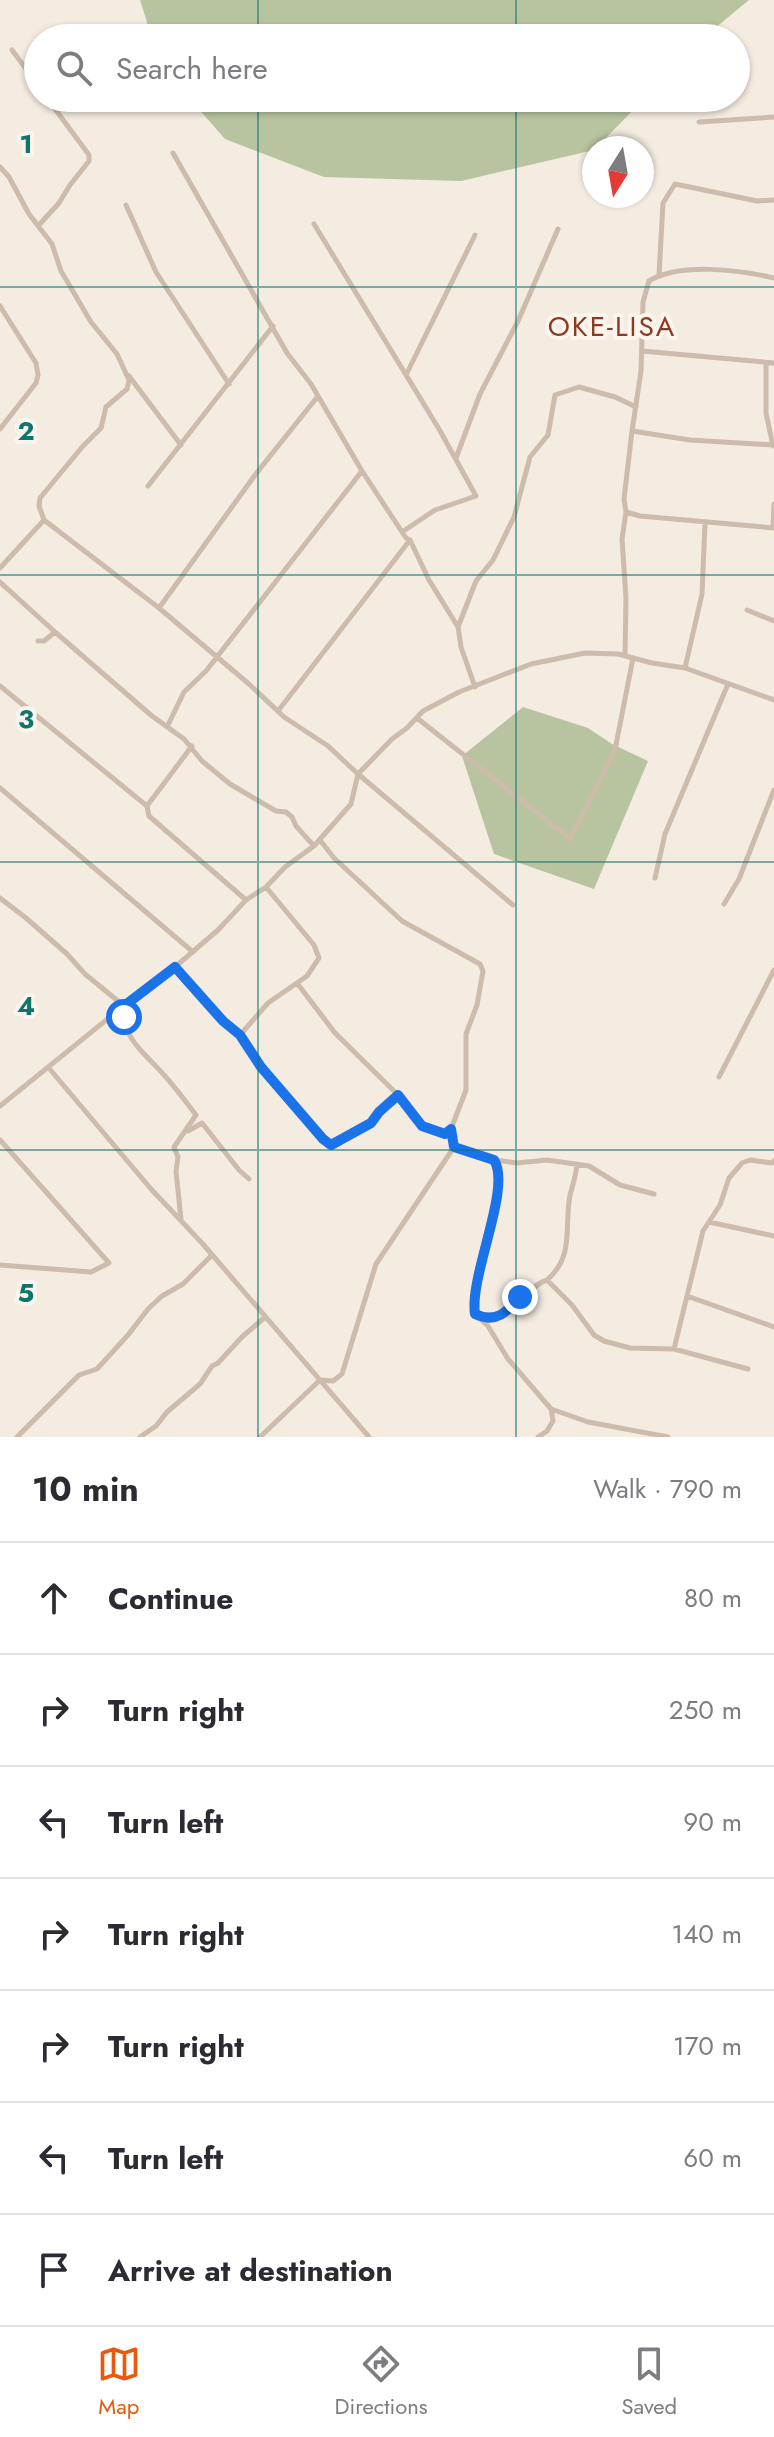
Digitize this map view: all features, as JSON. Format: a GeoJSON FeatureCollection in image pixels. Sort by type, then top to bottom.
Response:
{"type":"FeatureCollection","features":[{"type":"Feature","properties":{"kind":"street"},"geometry":{"type":"LineString","coordinates":[[12,50],[24,66]]}},
{"type":"Feature","properties":{"kind":"street"},"geometry":{"type":"LineString","coordinates":[[39,225],[89,161],[89,155],[57,112]]}},
{"type":"Feature","properties":{"kind":"street"},"geometry":{"type":"LineString","coordinates":[[699,122],[774,117]]}},
{"type":"Feature","properties":{"kind":"street"},"geometry":{"type":"LineString","coordinates":[[173,153],[287,353],[410,540],[429,580],[458,627],[461,647],[475,687]]}},
{"type":"Feature","properties":{"kind":"street"},"geometry":{"type":"LineString","coordinates":[[0,167],[52,244],[61,271],[91,322],[181,445]]}},
{"type":"Feature","properties":{"kind":"street"},"geometry":{"type":"LineString","coordinates":[[659,275],[663,203],[675,184],[757,201],[774,200]]}},
{"type":"Feature","properties":{"kind":"street"},"geometry":{"type":"LineString","coordinates":[[126,205],[156,272],[229,384]]}},
{"type":"Feature","properties":{"kind":"street"},"geometry":{"type":"LineString","coordinates":[[314,224],[476,496],[435,510],[402,532]]}},
{"type":"Feature","properties":{"kind":"street"},"geometry":{"type":"LineString","coordinates":[[455,459],[480,394],[518,321],[558,229]]}},
{"type":"Feature","properties":{"kind":"street"},"geometry":{"type":"LineString","coordinates":[[406,375],[475,235]]}},
{"type":"Feature","properties":{"kind":"street"},"geometry":{"type":"LineString","coordinates":[[625,656],[624,499],[642,351],[643,302],[649,281],[677,271],[715,270],[774,278]]}},
{"type":"Feature","properties":{"kind":"street"},"geometry":{"type":"LineString","coordinates":[[0,306],[36,363],[38,375],[36,383],[0,429]]}},
{"type":"Feature","properties":{"kind":"street"},"geometry":{"type":"LineString","coordinates":[[148,486],[273,326]]}},
{"type":"Feature","properties":{"kind":"street"},"geometry":{"type":"LineString","coordinates":[[642,351],[774,363]]}},
{"type":"Feature","properties":{"kind":"street"},"geometry":{"type":"LineString","coordinates":[[632,431],[690,440],[774,446],[766,413],[766,363]]}},
{"type":"Feature","properties":{"kind":"street"},"geometry":{"type":"LineString","coordinates":[[129,376],[127,389],[106,407],[101,428],[40,498],[39,506],[44,520],[159,608],[278,711],[328,746],[513,905]]}},
{"type":"Feature","properties":{"kind":"street"},"geometry":{"type":"LineString","coordinates":[[458,627],[476,581],[493,560],[510,527],[530,457],[548,435],[555,395],[579,387],[615,397],[636,407]]}},
{"type":"Feature","properties":{"kind":"street"},"geometry":{"type":"LineString","coordinates":[[159,608],[255,475],[318,396]]}},
{"type":"Feature","properties":{"kind":"street"},"geometry":{"type":"LineString","coordinates":[[167,727],[184,692],[216,657],[362,471]]}},
{"type":"Feature","properties":{"kind":"street"},"geometry":{"type":"LineString","coordinates":[[626,512],[640,516],[774,528],[774,504]]}},
{"type":"Feature","properties":{"kind":"street"},"geometry":{"type":"LineString","coordinates":[[0,568],[44,520]]}},
{"type":"Feature","properties":{"kind":"street"},"geometry":{"type":"LineString","coordinates":[[685,668],[702,594],[705,523]]}},
{"type":"Feature","properties":{"kind":"street"},"geometry":{"type":"LineString","coordinates":[[278,711],[410,540]]}},
{"type":"Feature","properties":{"kind":"street"},"geometry":{"type":"LineString","coordinates":[[0,582],[192,746],[202,761],[230,784],[292,817],[314,846]]}},
{"type":"Feature","properties":{"kind":"street"},"geometry":{"type":"LineString","coordinates":[[747,610],[774,621]]}},
{"type":"Feature","properties":{"kind":"street"},"geometry":{"type":"LineString","coordinates":[[38,641],[44,641],[55,632]]}},
{"type":"Feature","properties":{"kind":"street"},"geometry":{"type":"LineString","coordinates":[[0,1106],[175,967],[218,930],[246,900],[314,846],[351,804],[358,774],[423,711],[459,692],[531,664],[585,653],[625,656],[685,668],[774,700]]}},
{"type":"Feature","properties":{"kind":"street"},"geometry":{"type":"LineString","coordinates":[[417,718],[570,839],[615,750],[633,658]]}},
{"type":"Feature","properties":{"kind":"street"},"geometry":{"type":"LineString","coordinates":[[655,878],[665,834],[728,684]]}},
{"type":"Feature","properties":{"kind":"street"},"geometry":{"type":"LineString","coordinates":[[0,686],[147,806],[149,816],[246,900]]}},
{"type":"Feature","properties":{"kind":"street"},"geometry":{"type":"LineString","coordinates":[[147,806],[192,746]]}},
{"type":"Feature","properties":{"kind":"street"},"geometry":{"type":"LineString","coordinates":[[0,788],[193,952]]}},
{"type":"Feature","properties":{"kind":"street"},"geometry":{"type":"LineString","coordinates":[[724,904],[745,866],[774,790]]}},
{"type":"Feature","properties":{"kind":"street"},"geometry":{"type":"LineString","coordinates":[[297,983],[347,1047],[398,1095],[422,1126],[445,1134],[451,1129],[466,1090],[466,1034],[477,1005],[483,971],[480,964],[402,921],[334,858],[320,840]]}},
{"type":"Feature","properties":{"kind":"street"},"geometry":{"type":"LineString","coordinates":[[240,1035],[268,1003],[307,976],[319,958],[317,951],[266,887]]}},
{"type":"Feature","properties":{"kind":"street"},"geometry":{"type":"LineString","coordinates":[[0,898],[124,1006],[126,1029],[138,1050],[163,1073],[196,1115],[174,1147]]}},
{"type":"Feature","properties":{"kind":"street"},"geometry":{"type":"LineString","coordinates":[[175,967],[223,1021],[240,1035],[261,1067],[331,1145],[371,1123],[398,1095]]}},
{"type":"Feature","properties":{"kind":"street"},"geometry":{"type":"LineString","coordinates":[[719,1077],[774,970]]}},
{"type":"Feature","properties":{"kind":"street"},"geometry":{"type":"LineString","coordinates":[[48,1067],[369,1437]]}},
{"type":"Feature","properties":{"kind":"street"},"geometry":{"type":"LineString","coordinates":[[174,1147],[190,1129],[202,1123],[249,1179]]}},
{"type":"Feature","properties":{"kind":"street"},"geometry":{"type":"LineString","coordinates":[[261,1437],[320,1380],[333,1381],[342,1374],[376,1264],[454,1147],[451,1129]]}},
{"type":"Feature","properties":{"kind":"street"},"geometry":{"type":"LineString","coordinates":[[0,1140],[109,1263],[91,1272],[0,1265]]}},
{"type":"Feature","properties":{"kind":"street"},"geometry":{"type":"LineString","coordinates":[[174,1147],[178,1157],[176,1171],[181,1220]]}},
{"type":"Feature","properties":{"kind":"street"},"geometry":{"type":"LineString","coordinates":[[454,1147],[494,1160],[517,1163],[547,1160],[589,1166],[620,1185],[654,1194]]}},
{"type":"Feature","properties":{"kind":"street"},"geometry":{"type":"LineString","coordinates":[[494,1160],[500,1176],[473,1302],[475,1314],[488,1326],[508,1359],[551,1409],[588,1422],[668,1437]]}},
{"type":"Feature","properties":{"kind":"street"},"geometry":{"type":"LineString","coordinates":[[674,1349],[703,1231],[720,1205],[729,1178],[735,1169],[750,1160],[774,1161]]}},
{"type":"Feature","properties":{"kind":"street"},"geometry":{"type":"LineString","coordinates":[[475,1314],[486,1320],[492,1319],[556,1273],[569,1240],[570,1196],[576,1180],[577,1164]]}},
{"type":"Feature","properties":{"kind":"street"},"geometry":{"type":"LineString","coordinates":[[709,1222],[774,1236]]}},
{"type":"Feature","properties":{"kind":"street"},"geometry":{"type":"LineString","coordinates":[[17,1437],[79,1375],[97,1369],[148,1309],[162,1296],[183,1284],[212,1255]]}},
{"type":"Feature","properties":{"kind":"street"},"geometry":{"type":"LineString","coordinates":[[547,1280],[572,1305],[594,1335],[604,1341],[630,1348],[674,1349],[748,1369]]}},
{"type":"Feature","properties":{"kind":"street"},"geometry":{"type":"LineString","coordinates":[[687,1296],[774,1327]]}},
{"type":"Feature","properties":{"kind":"street"},"geometry":{"type":"LineString","coordinates":[[140,1437],[200,1384],[212,1366],[265,1317]]}},
{"type":"Feature","properties":{"kind":"street"},"geometry":{"type":"LineString","coordinates":[[538,1437],[547,1431],[553,1421],[551,1409]]}},
{"type":"Feature","properties":{"kind":"green space"},"geometry":{"type":"Polygon","coordinates":[[[140,0],[749,0],[720,24],[148,24],[140,0]]]}},
{"type":"Feature","properties":{"kind":"green space"},"geometry":{"type":"Polygon","coordinates":[[[201,112],[631,112],[608,136],[582,136],[582,153],[461,181],[324,177],[225,139],[201,112]]]}},
{"type":"Feature","properties":{"kind":"green space"},"geometry":{"type":"Polygon","coordinates":[[[523,707],[588,728],[612,744],[648,761],[594,889],[494,854],[462,756],[523,707]]]}},
{"type":"Feature","properties":{"kind":"district","name":"OKE-LISA"},"geometry":{"type":"Point","coordinates":[612,326]}},
{"type":"Feature","properties":{"kind":"route"},"geometry":{"type":"LineString","coordinates":[[124,1017],[124,1006],[175,967],[223,1021],[240,1035],[261,1067],[331,1145],[371,1123],[398,1095],[422,1126],[445,1134],[451,1129],[454,1147],[494,1160],[500,1176],[473,1302],[475,1314],[486,1320],[492,1319],[508,1310],[520,1297]]}}]}
